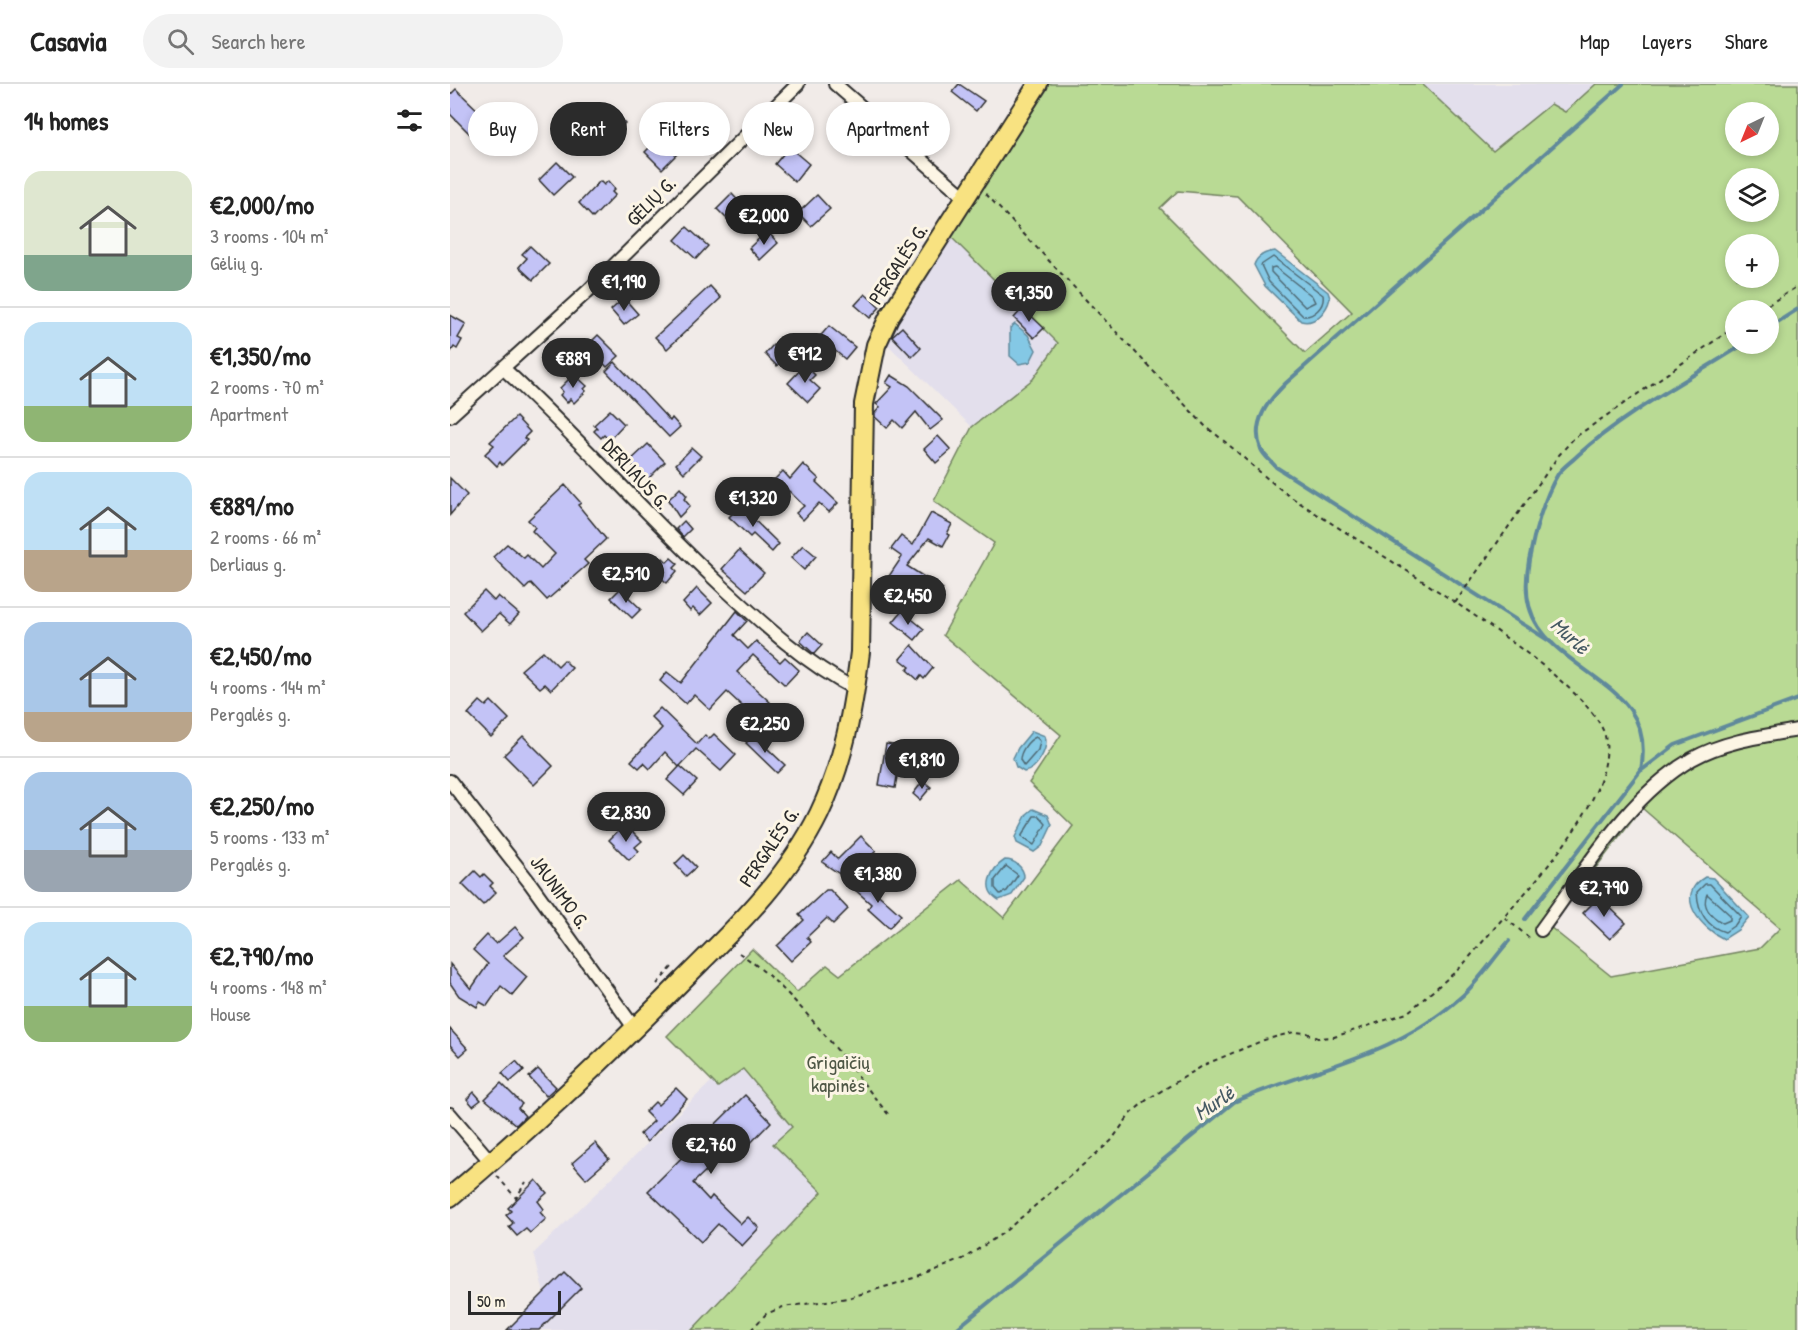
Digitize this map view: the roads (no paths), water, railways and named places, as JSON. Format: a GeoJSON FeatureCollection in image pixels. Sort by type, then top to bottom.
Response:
{"type":"FeatureCollection","features":[{"type":"Feature","properties":{"kind":"main road","name":"PERGALĖS G."},"geometry":{"type":"LineString","coordinates":[[450,1197],[492,1167],[635,1029],[757,905],[797,854],[832,784],[844,751],[855,688],[860,652],[864,404],[871,363],[889,317],[1038,84]]}},
{"type":"Feature","properties":{"kind":"street","name":"GĖLIŲ G."},"geometry":{"type":"LineString","coordinates":[[450,416],[590,289],[798,84]]}},
{"type":"Feature","properties":{"kind":"street"},"geometry":{"type":"LineString","coordinates":[[835,84],[971,191]]}},
{"type":"Feature","properties":{"kind":"street","name":"DERLIAUS G."},"geometry":{"type":"LineString","coordinates":[[504,369],[558,419],[659,527],[753,615],[809,663],[855,688]]}},
{"type":"Feature","properties":{"kind":"street"},"geometry":{"type":"LineString","coordinates":[[1541,930],[1617,829],[1654,786],[1693,759],[1743,740],[1798,730]]}},
{"type":"Feature","properties":{"kind":"street","name":"JAUNIMO G."},"geometry":{"type":"LineString","coordinates":[[450,780],[530,883],[635,1029]]}},
{"type":"Feature","properties":{"kind":"street"},"geometry":{"type":"LineString","coordinates":[[450,1114],[492,1167]]}},
{"type":"Feature","properties":{"kind":"water"},"geometry":{"type":"Polygon","coordinates":[[[1275,251],[1328,292],[1330,298],[1328,303],[1316,319],[1301,321],[1265,286],[1254,265],[1262,255],[1275,251]]]}},
{"type":"Feature","properties":{"kind":"water"},"geometry":{"type":"Polygon","coordinates":[[[1015,324],[1028,335],[1036,350],[1030,362],[1019,364],[1010,356],[1010,328],[1015,324]]]}},
{"type":"Feature","properties":{"kind":"water"},"geometry":{"type":"Polygon","coordinates":[[[1032,731],[1045,736],[1044,752],[1033,767],[1024,772],[1016,767],[1013,758],[1032,731]]]}},
{"type":"Feature","properties":{"kind":"water"},"geometry":{"type":"Polygon","coordinates":[[[1033,809],[1048,815],[1052,825],[1042,846],[1034,852],[1017,843],[1015,837],[1027,814],[1033,809]]]}},
{"type":"Feature","properties":{"kind":"water"},"geometry":{"type":"Polygon","coordinates":[[[1005,860],[1018,865],[1024,877],[1012,895],[999,900],[993,895],[989,885],[995,868],[1005,860]]]}},
{"type":"Feature","properties":{"kind":"water"},"geometry":{"type":"Polygon","coordinates":[[[1705,877],[1713,878],[1749,917],[1738,930],[1724,939],[1699,920],[1691,902],[1691,893],[1705,877]]]}},
{"type":"Feature","properties":{"kind":"waterway"},"geometry":{"type":"LineString","coordinates":[[1551,642],[1276,467],[1262,451],[1258,430],[1263,412],[1286,383],[1623,84]]}},
{"type":"Feature","properties":{"kind":"waterway","name":"Murlė"},"geometry":{"type":"LineString","coordinates":[[1779,321],[1798,309]]}},
{"type":"Feature","properties":{"kind":"waterway","name":"Murlė"},"geometry":{"type":"LineString","coordinates":[[1525,919],[1641,770],[1643,746],[1639,727],[1631,711],[1605,684],[1555,646],[1538,627],[1533,617],[1527,596],[1527,573],[1544,504],[1560,471],[1596,440],[1637,410],[1728,354]]}},
{"type":"Feature","properties":{"kind":"waterway"},"geometry":{"type":"LineString","coordinates":[[1642,770],[1675,745],[1798,699]]}},
{"type":"Feature","properties":{"kind":"waterway","name":"Murlė"},"geometry":{"type":"LineString","coordinates":[[955,1330],[1234,1102],[1352,1059],[1408,1034],[1435,1018],[1468,991],[1509,941]]}},
{"type":"Feature","properties":{"kind":"park label","name":"Grigaičių kapinės"},"geometry":{"type":"Point","coordinates":[838,1074]}}]}
